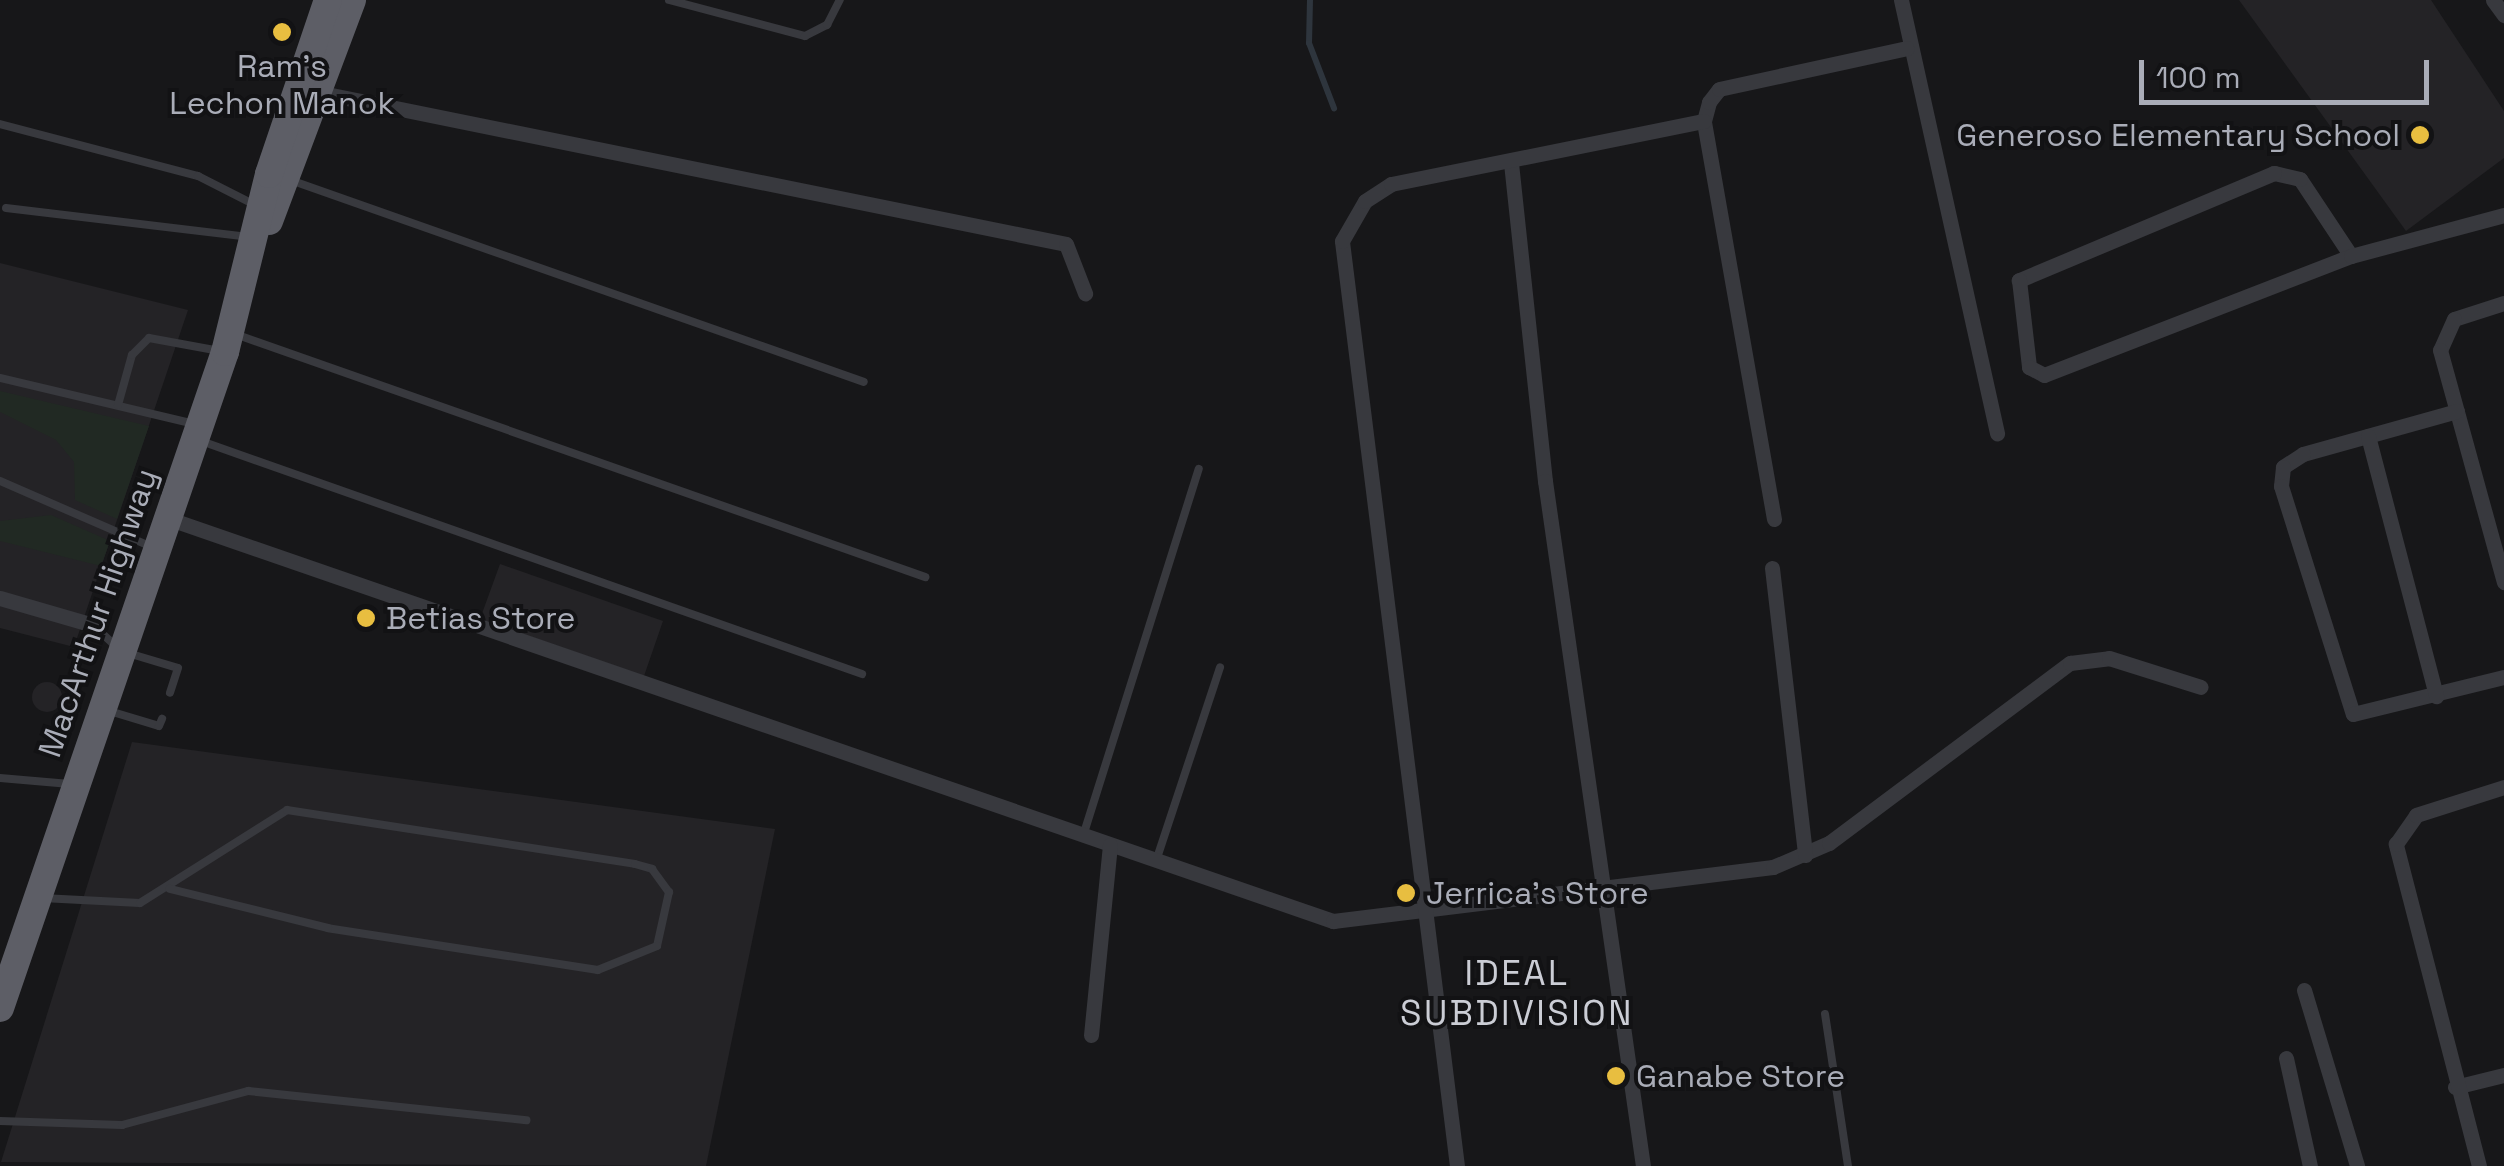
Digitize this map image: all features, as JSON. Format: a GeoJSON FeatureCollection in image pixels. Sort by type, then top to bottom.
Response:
{"type":"FeatureCollection","features":[{"type":"Feature","properties":{"kind":"highway","name":"MacArthur Highway"},"geometry":{"type":"LineString","coordinates":[[259,240],[290,180],[328,0]]}},
{"type":"Feature","properties":{"kind":"highway","name":"MacArthur Highway"},"geometry":{"type":"LineString","coordinates":[[2,998],[228,342],[259,240],[264,209],[309,91],[352,0]]}},
{"type":"Feature","properties":{"kind":"street"},"geometry":{"type":"LineString","coordinates":[[1901,0],[1907,48],[1997,433]]}},
{"type":"Feature","properties":{"kind":"street"},"geometry":{"type":"LineString","coordinates":[[2493,0],[2504,15]]}},
{"type":"Feature","properties":{"kind":"street"},"geometry":{"type":"LineString","coordinates":[[1774,520],[1704,121],[1718,89],[1907,48]]}},
{"type":"Feature","properties":{"kind":"street"},"geometry":{"type":"LineString","coordinates":[[309,91],[1066,244],[1085,293]]}},
{"type":"Feature","properties":{"kind":"street"},"geometry":{"type":"LineString","coordinates":[[1457,1166],[1430,907],[1342,241],[1365,201],[1391,184],[1511,163],[1704,121]]}},
{"type":"Feature","properties":{"kind":"street"},"geometry":{"type":"LineString","coordinates":[[1511,163],[1644,1166]]}},
{"type":"Feature","properties":{"kind":"street"},"geometry":{"type":"LineString","coordinates":[[2350,256],[2300,179],[2274,174],[2019,280],[2028,368],[2044,375],[2350,256],[2503,219]]}},
{"type":"Feature","properties":{"kind":"street"},"geometry":{"type":"LineString","coordinates":[[2504,303],[2454,319],[2442,337],[2457,411],[2504,582]]}},
{"type":"Feature","properties":{"kind":"street"},"geometry":{"type":"LineString","coordinates":[[2457,411],[2292,459],[2280,486],[2349,710],[2367,714],[2504,678]]}},
{"type":"Feature","properties":{"kind":"street"},"geometry":{"type":"LineString","coordinates":[[2368,436],[2436,696]]}},
{"type":"Feature","properties":{"kind":"street"},"geometry":{"type":"LineString","coordinates":[[167,518],[1333,921],[1805,856],[2070,663],[2109,658],[2201,687]]}},
{"type":"Feature","properties":{"kind":"street"},"geometry":{"type":"LineString","coordinates":[[1772,568],[1805,856]]}},
{"type":"Feature","properties":{"kind":"street"},"geometry":{"type":"LineString","coordinates":[[0,598],[92,625]]}},
{"type":"Feature","properties":{"kind":"street"},"geometry":{"type":"LineString","coordinates":[[2479,1166],[2455,1087],[2396,844],[2416,815],[2504,787]]}},
{"type":"Feature","properties":{"kind":"street"},"geometry":{"type":"LineString","coordinates":[[1091,1035],[1110,845]]}},
{"type":"Feature","properties":{"kind":"street"},"geometry":{"type":"LineString","coordinates":[[2304,990],[2357,1166]]}},
{"type":"Feature","properties":{"kind":"street"},"geometry":{"type":"LineString","coordinates":[[2286,1058],[2310,1166]]}},
{"type":"Feature","properties":{"kind":"street"},"geometry":{"type":"LineString","coordinates":[[2455,1087],[2504,1075]]}},
{"type":"Feature","properties":{"kind":"lane"},"geometry":{"type":"LineString","coordinates":[[670,0],[805,36],[827,25],[840,0]]}},
{"type":"Feature","properties":{"kind":"lane"},"geometry":{"type":"LineString","coordinates":[[0,124],[198,176],[264,209]]}},
{"type":"Feature","properties":{"kind":"lane"},"geometry":{"type":"LineString","coordinates":[[290,180],[864,382]]}},
{"type":"Feature","properties":{"kind":"lane"},"geometry":{"type":"LineString","coordinates":[[6,208],[259,240]]}},
{"type":"Feature","properties":{"kind":"lane"},"geometry":{"type":"LineString","coordinates":[[118,405],[132,355],[149,338],[228,342],[926,577]]}},
{"type":"Feature","properties":{"kind":"lane"},"geometry":{"type":"LineString","coordinates":[[0,378],[118,405],[198,432],[862,674]]}},
{"type":"Feature","properties":{"kind":"lane"},"geometry":{"type":"LineString","coordinates":[[1083,836],[1199,468]]}},
{"type":"Feature","properties":{"kind":"lane"},"geometry":{"type":"LineString","coordinates":[[0,481],[157,549]]}},
{"type":"Feature","properties":{"kind":"lane"},"geometry":{"type":"LineString","coordinates":[[92,625],[121,652],[178,668],[170,693]]}},
{"type":"Feature","properties":{"kind":"lane"},"geometry":{"type":"LineString","coordinates":[[1156,861],[1220,667]]}},
{"type":"Feature","properties":{"kind":"lane"},"geometry":{"type":"LineString","coordinates":[[102,709],[159,726],[162,719]]}},
{"type":"Feature","properties":{"kind":"lane"},"geometry":{"type":"LineString","coordinates":[[0,778],[76,785]]}},
{"type":"Feature","properties":{"kind":"lane"},"geometry":{"type":"LineString","coordinates":[[38,897],[117,908],[170,889],[236,836],[286,810],[635,864],[652,869],[669,892],[657,946],[642,960],[598,970],[328,928],[170,889]]}},
{"type":"Feature","properties":{"kind":"lane"},"geometry":{"type":"LineString","coordinates":[[1825,1014],[1848,1166]]}},
{"type":"Feature","properties":{"kind":"lane"},"geometry":{"type":"LineString","coordinates":[[0,1121],[122,1125],[248,1091],[526,1120]]}},
{"type":"Feature","properties":{"kind":"shaded area","name":"Generoso Elementary School"},"geometry":{"type":"Polygon","coordinates":[[[2239,0],[2431,0],[2504,111],[2504,158],[2406,231],[2239,0]]]}},
{"type":"Feature","properties":{"kind":"shaded area"},"geometry":{"type":"Polygon","coordinates":[[[0,263],[188,310],[74,647],[0,628],[0,263]]]}},
{"type":"Feature","properties":{"kind":"shaded area"},"geometry":{"type":"Polygon","coordinates":[[[0,391],[149,426],[117,519],[75,500],[74,462],[56,440],[0,412],[0,391]]]}},
{"type":"Feature","properties":{"kind":"shaded area"},"geometry":{"type":"Polygon","coordinates":[[[51,515],[110,541],[101,566],[0,541],[0,521],[51,515]]]}},
{"type":"Feature","properties":{"kind":"shaded area"},"geometry":{"type":"Polygon","coordinates":[[[500,564],[663,621],[644,676],[480,619],[500,564]]]}},
{"type":"Feature","properties":{"kind":"shaded area"},"geometry":{"type":"Polygon","coordinates":[[[47,682],[61,691],[62,697],[53,711],[47,712],[33,703],[32,697],[41,683],[47,682]]]}},
{"type":"Feature","properties":{"kind":"shaded area"},"geometry":{"type":"Polygon","coordinates":[[[132,742],[775,829],[706,1166],[1,1162],[132,742]]]}},
{"type":"Feature","properties":{"kind":"waterway"},"geometry":{"type":"LineString","coordinates":[[1310,0],[1309,43],[1334,108]]}},
{"type":"Feature","properties":{"kind":"place","name":"Ram's Lechon Manok"},"geometry":{"type":"Point","coordinates":[282,32]}},
{"type":"Feature","properties":{"kind":"place","name":"Generoso Elementary School"},"geometry":{"type":"Point","coordinates":[2420,135]}},
{"type":"Feature","properties":{"kind":"place","name":"Betias Store"},"geometry":{"type":"Point","coordinates":[366,618]}},
{"type":"Feature","properties":{"kind":"place","name":"Jerrica's Store"},"geometry":{"type":"Point","coordinates":[1406,893]}},
{"type":"Feature","properties":{"kind":"place","name":"Ganabe Store"},"geometry":{"type":"Point","coordinates":[1616,1076]}},
{"type":"Feature","properties":{"kind":"district","name":"IDEAL SUBDIVISION"},"geometry":{"type":"Point","coordinates":[1517,993]}}]}
